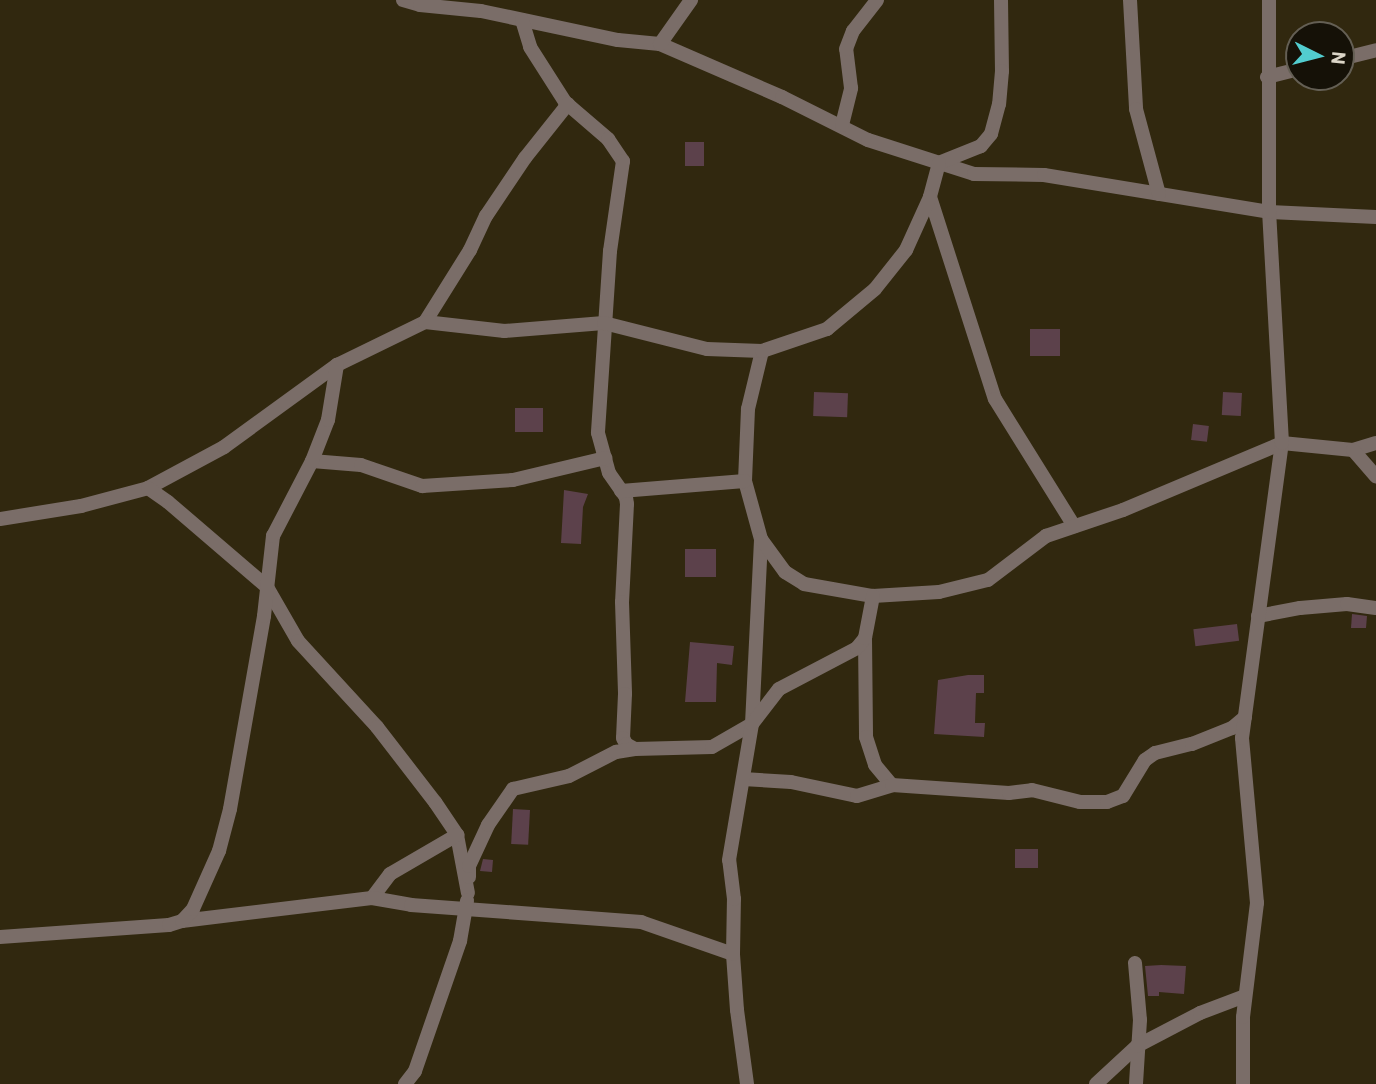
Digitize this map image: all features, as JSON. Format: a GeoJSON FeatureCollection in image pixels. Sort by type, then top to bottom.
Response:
{"type":"FeatureCollection","features":[{"type":"Feature","properties":{"kind":"street"},"geometry":{"type":"LineString","coordinates":[[403,0],[481,11],[618,40],[660,44],[842,125],[868,140],[974,174],[1044,175],[1269,212],[1376,217]]}},
{"type":"Feature","properties":{"kind":"street"},"geometry":{"type":"LineString","coordinates":[[660,44],[691,0]]}},
{"type":"Feature","properties":{"kind":"street"},"geometry":{"type":"LineString","coordinates":[[842,125],[851,88],[846,49],[853,30],[877,0]]}},
{"type":"Feature","properties":{"kind":"street"},"geometry":{"type":"LineString","coordinates":[[939,163],[981,146],[991,134],[999,104],[1002,71],[1001,0]]}},
{"type":"Feature","properties":{"kind":"street"},"geometry":{"type":"LineString","coordinates":[[1130,0],[1136,110],[1159,194]]}},
{"type":"Feature","properties":{"kind":"street"},"geometry":{"type":"LineString","coordinates":[[1243,1084],[1245,996],[1257,903],[1242,738],[1282,443],[1269,212],[1269,0]]}},
{"type":"Feature","properties":{"kind":"street"},"geometry":{"type":"LineString","coordinates":[[522,20],[530,47],[568,104],[608,139],[623,161],[604,323],[598,433],[609,473],[627,504],[622,602],[625,694],[623,738],[626,744],[635,749]]}},
{"type":"Feature","properties":{"kind":"street"},"geometry":{"type":"LineString","coordinates":[[1355,55],[1376,50]]}},
{"type":"Feature","properties":{"kind":"street"},"geometry":{"type":"LineString","coordinates":[[1268,77],[1285,73]]}},
{"type":"Feature","properties":{"kind":"street"},"geometry":{"type":"LineString","coordinates":[[0,519],[80,506],[148,488],[225,447],[337,365],[425,322],[470,250],[486,216],[525,158],[568,104]]}},
{"type":"Feature","properties":{"kind":"street"},"geometry":{"type":"LineString","coordinates":[[425,322],[503,331],[604,323],[707,349],[761,351],[827,329],[875,289],[906,250],[930,197],[939,163]]}},
{"type":"Feature","properties":{"kind":"street"},"geometry":{"type":"LineString","coordinates":[[930,197],[995,399],[1074,526]]}},
{"type":"Feature","properties":{"kind":"street"},"geometry":{"type":"LineString","coordinates":[[747,1084],[733,954],[734,899],[729,860],[752,724],[761,539],[746,481],[748,409],[761,351]]}},
{"type":"Feature","properties":{"kind":"street"},"geometry":{"type":"LineString","coordinates":[[183,921],[193,909],[219,851],[230,809],[273,536],[312,461],[328,420],[337,365]]}},
{"type":"Feature","properties":{"kind":"street"},"geometry":{"type":"LineString","coordinates":[[761,539],[785,572],[804,584],[873,596],[939,592],[988,580],[1046,536],[1123,510],[1282,443],[1353,450],[1376,443]]}},
{"type":"Feature","properties":{"kind":"street"},"geometry":{"type":"LineString","coordinates":[[1353,450],[1376,476]]}},
{"type":"Feature","properties":{"kind":"street"},"geometry":{"type":"LineString","coordinates":[[312,461],[362,465],[422,486],[513,480],[605,458]]}},
{"type":"Feature","properties":{"kind":"street"},"geometry":{"type":"LineString","coordinates":[[621,491],[746,481]]}},
{"type":"Feature","properties":{"kind":"street"},"geometry":{"type":"LineString","coordinates":[[148,488],[267,587],[298,641],[377,727],[457,835],[468,892]]}},
{"type":"Feature","properties":{"kind":"street"},"geometry":{"type":"LineString","coordinates":[[873,596],[865,638],[866,737],[875,765],[892,785]]}},
{"type":"Feature","properties":{"kind":"street"},"geometry":{"type":"LineString","coordinates":[[1258,616],[1300,608],[1347,604],[1376,608]]}},
{"type":"Feature","properties":{"kind":"street"},"geometry":{"type":"LineString","coordinates":[[405,1084],[415,1071],[460,942],[469,866],[488,825],[513,789],[569,776],[616,752],[712,747],[752,724],[779,689],[857,648],[865,638]]}},
{"type":"Feature","properties":{"kind":"street"},"geometry":{"type":"LineString","coordinates":[[743,779],[792,782],[857,796],[892,785],[1009,793],[1032,790],[1080,802],[1107,802],[1124,796],[1144,760],[1155,753],[1192,744],[1232,728],[1245,717]]}},
{"type":"Feature","properties":{"kind":"street"},"geometry":{"type":"LineString","coordinates":[[372,898],[390,874],[457,835]]}},
{"type":"Feature","properties":{"kind":"street"},"geometry":{"type":"LineString","coordinates":[[0,937],[169,925],[183,921],[372,898],[466,909],[641,922],[733,954]]}},
{"type":"Feature","properties":{"kind":"street"},"geometry":{"type":"LineString","coordinates":[[1135,963],[1140,1020],[1136,1084]]}},
{"type":"Feature","properties":{"kind":"street"},"geometry":{"type":"LineString","coordinates":[[1096,1084],[1137,1046],[1200,1013],[1245,996]]}},
{"type":"Feature","properties":{"kind":"building"},"geometry":{"type":"Polygon","coordinates":[[[685,142],[704,142],[704,166],[685,166],[685,142]]]}},
{"type":"Feature","properties":{"kind":"building"},"geometry":{"type":"Polygon","coordinates":[[[1030,329],[1060,329],[1060,356],[1030,356],[1030,329]]]}},
{"type":"Feature","properties":{"kind":"building"},"geometry":{"type":"Polygon","coordinates":[[[814,392],[848,393],[847,417],[813,416],[814,392]]]}},
{"type":"Feature","properties":{"kind":"building"},"geometry":{"type":"Polygon","coordinates":[[[1223,392],[1242,393],[1241,416],[1222,415],[1223,392]]]}},
{"type":"Feature","properties":{"kind":"building"},"geometry":{"type":"Polygon","coordinates":[[[515,408],[543,408],[543,432],[515,432],[515,408]]]}},
{"type":"Feature","properties":{"kind":"building"},"geometry":{"type":"Polygon","coordinates":[[[1193,424],[1209,426],[1207,442],[1191,440],[1193,424]]]}},
{"type":"Feature","properties":{"kind":"building"},"geometry":{"type":"Polygon","coordinates":[[[564,490],[588,494],[583,507],[581,544],[561,543],[564,490]]]}},
{"type":"Feature","properties":{"kind":"building"},"geometry":{"type":"Polygon","coordinates":[[[685,549],[716,549],[716,577],[685,577],[685,549]]]}},
{"type":"Feature","properties":{"kind":"building"},"geometry":{"type":"Polygon","coordinates":[[[1352,614],[1367,616],[1366,628],[1351,628],[1352,614]]]}},
{"type":"Feature","properties":{"kind":"building"},"geometry":{"type":"Polygon","coordinates":[[[1237,624],[1239,641],[1195,646],[1193,629],[1237,624]]]}},
{"type":"Feature","properties":{"kind":"building"},"geometry":{"type":"Polygon","coordinates":[[[690,642],[734,646],[732,665],[717,663],[716,702],[685,702],[690,642]]]}},
{"type":"Feature","properties":{"kind":"building"},"geometry":{"type":"Polygon","coordinates":[[[984,675],[984,693],[976,693],[975,723],[985,723],[984,737],[934,734],[938,680],[984,675]]]}},
{"type":"Feature","properties":{"kind":"building"},"geometry":{"type":"Polygon","coordinates":[[[513,809],[530,810],[528,845],[511,844],[513,809]]]}},
{"type":"Feature","properties":{"kind":"building"},"geometry":{"type":"Polygon","coordinates":[[[1015,849],[1038,849],[1038,868],[1015,868],[1015,849]]]}},
{"type":"Feature","properties":{"kind":"building"},"geometry":{"type":"Polygon","coordinates":[[[483,859],[493,860],[492,872],[480,871],[483,859]]]}},
{"type":"Feature","properties":{"kind":"building"},"geometry":{"type":"Polygon","coordinates":[[[1145,966],[1186,966],[1184,994],[1159,992],[1159,996],[1148,996],[1145,966]]]}}]}
